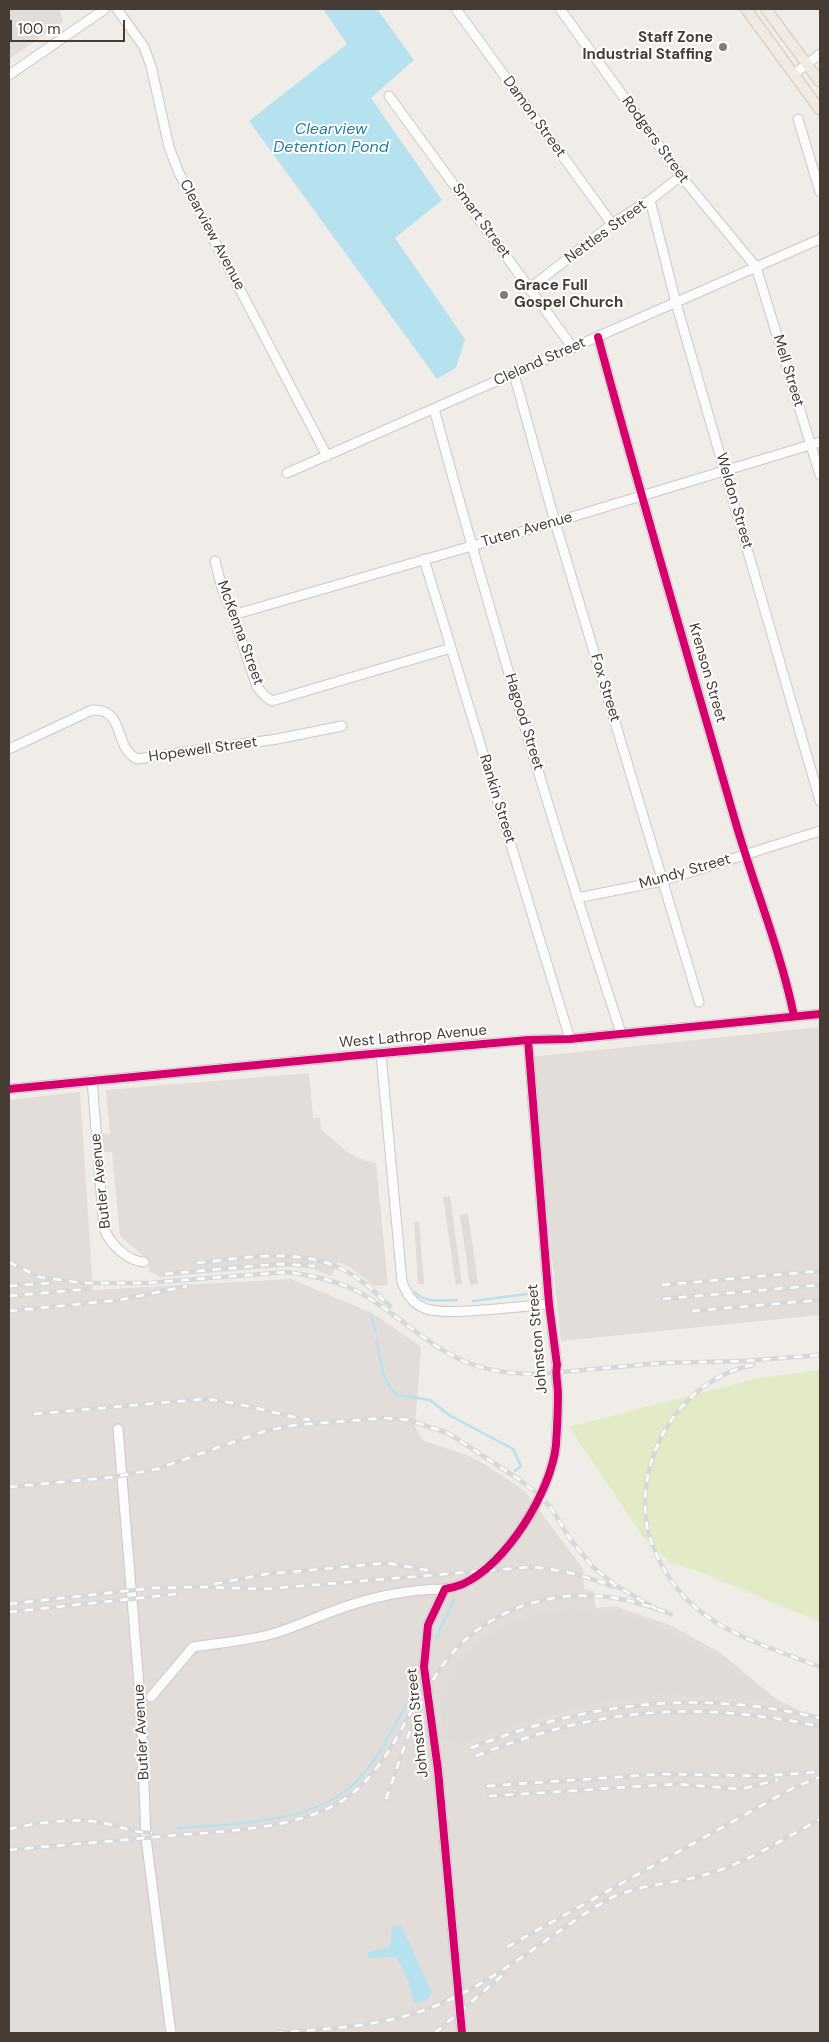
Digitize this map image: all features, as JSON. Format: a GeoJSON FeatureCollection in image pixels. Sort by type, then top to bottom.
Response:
{"type":"FeatureCollection","features":[{"type":"Feature","properties":{"kind":"main road"},"geometry":{"type":"LineString","coordinates":[[746,9],[820,110]]}},
{"type":"Feature","properties":{"kind":"main road"},"geometry":{"type":"LineString","coordinates":[[766,9],[820,82]]}},
{"type":"Feature","properties":{"kind":"street"},"geometry":{"type":"LineString","coordinates":[[9,75],[105,9]]}},
{"type":"Feature","properties":{"kind":"street","name":"Clearview Avenue"},"geometry":{"type":"LineString","coordinates":[[117,9],[147,54],[169,147],[179,173],[327,456]]}},
{"type":"Feature","properties":{"kind":"street","name":"Damon Street"},"geometry":{"type":"LineString","coordinates":[[456,9],[612,224]]}},
{"type":"Feature","properties":{"kind":"street","name":"Rodgers Street"},"geometry":{"type":"LineString","coordinates":[[560,9],[681,176],[756,267]]}},
{"type":"Feature","properties":{"kind":"street"},"geometry":{"type":"LineString","coordinates":[[794,74],[820,54]]}},
{"type":"Feature","properties":{"kind":"street","name":"Smart Street"},"geometry":{"type":"LineString","coordinates":[[389,96],[573,348]]}},
{"type":"Feature","properties":{"kind":"street"},"geometry":{"type":"LineString","coordinates":[[798,119],[820,192]]}},
{"type":"Feature","properties":{"kind":"street","name":"Nettles Street"},"geometry":{"type":"LineString","coordinates":[[530,288],[612,224],[650,200],[681,176]]}},
{"type":"Feature","properties":{"kind":"street","name":"Weldon Street"},"geometry":{"type":"LineString","coordinates":[[650,200],[676,302],[820,801]]}},
{"type":"Feature","properties":{"kind":"street","name":"Cleland Street"},"geometry":{"type":"LineString","coordinates":[[287,473],[820,239]]}},
{"type":"Feature","properties":{"kind":"street","name":"Mell Street"},"geometry":{"type":"LineString","coordinates":[[756,267],[816,444],[820,475]]}},
{"type":"Feature","properties":{"kind":"street","name":"Krenson Street"},"geometry":{"type":"LineString","coordinates":[[598,337],[641,496],[745,854],[785,974],[794,1016]]}},
{"type":"Feature","properties":{"kind":"street","name":"Fox Street"},"geometry":{"type":"LineString","coordinates":[[514,374],[555,522],[699,1002]]}},
{"type":"Feature","properties":{"kind":"street","name":"Hagood Street"},"geometry":{"type":"LineString","coordinates":[[434,409],[472,546],[577,898],[621,1033]]}},
{"type":"Feature","properties":{"kind":"street","name":"Tuten Avenue"},"geometry":{"type":"LineString","coordinates":[[233,615],[816,444]]}},
{"type":"Feature","properties":{"kind":"street","name":"Rankin Street"},"geometry":{"type":"LineString","coordinates":[[424,559],[570,1039]]}},
{"type":"Feature","properties":{"kind":"street","name":"McKenna Street"},"geometry":{"type":"LineString","coordinates":[[214,561],[257,687],[272,701],[451,648]]}},
{"type":"Feature","properties":{"kind":"street","name":"Hopewell Street"},"geometry":{"type":"LineString","coordinates":[[9,749],[92,710],[102,710],[113,717],[130,755],[137,758],[277,739],[342,726]]}},
{"type":"Feature","properties":{"kind":"street","name":"Mundy Street"},"geometry":{"type":"LineString","coordinates":[[577,898],[662,881],[820,831]]}},
{"type":"Feature","properties":{"kind":"street","name":"West Lathrop Avenue"},"geometry":{"type":"LineString","coordinates":[[9,1089],[528,1040],[570,1039],[820,1014]]}},
{"type":"Feature","properties":{"kind":"street","name":"Johnston Street"},"geometry":{"type":"LineString","coordinates":[[462,2033],[438,1770],[424,1667],[428,1625],[445,1589],[464,1584],[511,1543],[530,1514],[545,1482],[556,1446],[558,1394],[555,1373],[557,1365],[549,1304],[528,1040]]}},
{"type":"Feature","properties":{"kind":"street"},"geometry":{"type":"LineString","coordinates":[[381,1054],[402,1282],[408,1295],[415,1303],[437,1312],[549,1304]]}},
{"type":"Feature","properties":{"kind":"street","name":"Butler Avenue"},"geometry":{"type":"LineString","coordinates":[[92,1080],[104,1228],[111,1242],[132,1259],[144,1262]]}},
{"type":"Feature","properties":{"kind":"street","name":"Butler Avenue"},"geometry":{"type":"LineString","coordinates":[[118,1429],[141,1709],[146,1838],[171,2033]]}},
{"type":"Feature","properties":{"kind":"street"},"geometry":{"type":"LineString","coordinates":[[151,1697],[193,1646],[249,1639],[270,1634],[334,1611],[393,1594],[445,1589]]}},
{"type":"Feature","properties":{"kind":"shaded area"},"geometry":{"type":"Polygon","coordinates":[[[9,9],[59,9],[63,22],[9,59],[9,9]]]}},
{"type":"Feature","properties":{"kind":"shaded area"},"geometry":{"type":"Polygon","coordinates":[[[820,1027],[820,1315],[561,1341],[530,1057],[820,1027]]]}},
{"type":"Feature","properties":{"kind":"shaded area"},"geometry":{"type":"Polygon","coordinates":[[[309,1073],[313,1118],[320,1118],[321,1129],[347,1152],[360,1159],[376,1163],[388,1285],[374,1286],[351,1268],[338,1262],[331,1276],[313,1269],[294,1266],[160,1277],[150,1272],[148,1260],[120,1236],[112,1152],[104,1152],[102,1134],[110,1134],[106,1090],[309,1073]]]}},
{"type":"Feature","properties":{"kind":"shaded area"},"geometry":{"type":"Polygon","coordinates":[[[80,1092],[93,1290],[291,1279],[374,1314],[421,1347],[415,1427],[424,1441],[467,1455],[486,1465],[525,1491],[583,1569],[584,1589],[593,1591],[596,1608],[614,1606],[670,1625],[721,1653],[775,1698],[820,1721],[820,2033],[9,2033],[9,1100],[80,1092]]]}},
{"type":"Feature","properties":{"kind":"shaded area"},"geometry":{"type":"Polygon","coordinates":[[[450,1196],[462,1284],[456,1285],[443,1197],[450,1196]]]}},
{"type":"Feature","properties":{"kind":"shaded area"},"geometry":{"type":"Polygon","coordinates":[[[468,1214],[478,1284],[470,1285],[460,1215],[468,1214]]]}},
{"type":"Feature","properties":{"kind":"shaded area"},"geometry":{"type":"Polygon","coordinates":[[[414,1222],[419,1222],[424,1284],[418,1284],[414,1222]]]}},
{"type":"Feature","properties":{"kind":"shaded area"},"geometry":{"type":"Polygon","coordinates":[[[570,1609],[617,1611],[659,1626],[706,1650],[748,1680],[769,1701],[666,1694],[588,1705],[497,1731],[460,1745],[445,1740],[439,1698],[455,1668],[478,1643],[505,1625],[548,1612],[570,1609]]]}},
{"type":"Feature","properties":{"kind":"green space"},"geometry":{"type":"Polygon","coordinates":[[[820,1370],[820,1622],[695,1570],[672,1564],[643,1537],[569,1427],[759,1378],[820,1370]]]}},
{"type":"Feature","properties":{"kind":"water","name":"Clearview Detention Pond"},"geometry":{"type":"Polygon","coordinates":[[[323,9],[377,9],[414,60],[371,98],[442,200],[395,238],[465,339],[456,368],[437,379],[249,121],[347,44],[323,9]]]}},
{"type":"Feature","properties":{"kind":"water"},"geometry":{"type":"Polygon","coordinates":[[[392,1926],[402,1927],[431,1991],[429,1997],[423,2001],[414,2003],[408,1980],[397,1958],[368,1958],[368,1952],[390,1947],[392,1926]]]}},
{"type":"Feature","properties":{"kind":"waterway"},"geometry":{"type":"LineString","coordinates":[[415,1292],[429,1300],[457,1300]]}},
{"type":"Feature","properties":{"kind":"waterway"},"geometry":{"type":"LineString","coordinates":[[473,1301],[527,1294]]}},
{"type":"Feature","properties":{"kind":"waterway"},"geometry":{"type":"LineString","coordinates":[[371,1317],[376,1332]]}},
{"type":"Feature","properties":{"kind":"waterway"},"geometry":{"type":"LineString","coordinates":[[376,1341],[384,1376],[391,1389],[397,1395],[430,1400],[449,1415],[513,1449],[521,1466],[515,1471]]}},
{"type":"Feature","properties":{"kind":"waterway"},"geometry":{"type":"LineString","coordinates":[[436,1638],[454,1600]]}},
{"type":"Feature","properties":{"kind":"waterway"},"geometry":{"type":"LineString","coordinates":[[178,1828],[248,1823],[273,1819],[319,1806],[339,1795],[364,1773],[384,1745],[406,1705]]}},
{"type":"Feature","properties":{"kind":"railway"},"geometry":{"type":"LineString","coordinates":[[197,1263],[261,1256],[303,1257],[342,1269],[373,1290],[390,1306]]}},
{"type":"Feature","properties":{"kind":"railway"},"geometry":{"type":"LineString","coordinates":[[9,1262],[39,1277],[83,1283],[147,1283],[287,1272],[317,1277],[346,1286],[364,1295],[456,1358],[479,1367],[522,1374],[661,1363],[745,1361],[820,1355]]}},
{"type":"Feature","properties":{"kind":"railway"},"geometry":{"type":"LineString","coordinates":[[165,1274],[279,1264],[315,1266]]}},
{"type":"Feature","properties":{"kind":"railway"},"geometry":{"type":"LineString","coordinates":[[662,1285],[820,1271]]}},
{"type":"Feature","properties":{"kind":"railway"},"geometry":{"type":"LineString","coordinates":[[9,1286],[50,1283]]}},
{"type":"Feature","properties":{"kind":"railway"},"geometry":{"type":"LineString","coordinates":[[663,1299],[820,1285]]}},
{"type":"Feature","properties":{"kind":"railway"},"geometry":{"type":"LineString","coordinates":[[9,1311],[120,1300],[187,1286]]}},
{"type":"Feature","properties":{"kind":"railway"},"geometry":{"type":"LineString","coordinates":[[9,1296],[88,1289]]}},
{"type":"Feature","properties":{"kind":"railway"},"geometry":{"type":"LineString","coordinates":[[692,1311],[820,1300]]}},
{"type":"Feature","properties":{"kind":"railway"},"geometry":{"type":"LineString","coordinates":[[753,1365],[727,1373],[704,1386],[668,1424],[656,1448],[648,1473],[645,1500],[647,1526],[652,1544],[665,1570],[675,1586],[695,1607],[710,1619],[746,1638],[820,1667]]}},
{"type":"Feature","properties":{"kind":"railway"},"geometry":{"type":"LineString","coordinates":[[34,1414],[205,1399],[310,1420]]}},
{"type":"Feature","properties":{"kind":"railway"},"geometry":{"type":"LineString","coordinates":[[9,1487],[114,1477],[157,1469],[265,1431],[295,1425],[385,1418],[408,1420],[448,1433],[520,1480],[540,1496],[552,1509],[570,1539],[593,1567],[615,1585],[656,1609]]}},
{"type":"Feature","properties":{"kind":"railway"},"geometry":{"type":"LineString","coordinates":[[214,1584],[267,1574],[387,1563],[432,1571]]}},
{"type":"Feature","properties":{"kind":"railway"},"geometry":{"type":"LineString","coordinates":[[9,1604],[153,1588],[265,1589],[531,1567],[573,1574],[613,1587]]}},
{"type":"Feature","properties":{"kind":"railway"},"geometry":{"type":"LineString","coordinates":[[9,1612],[177,1594]]}},
{"type":"Feature","properties":{"kind":"railway"},"geometry":{"type":"LineString","coordinates":[[386,1799],[412,1725],[432,1682],[448,1659],[467,1639],[488,1623],[512,1610],[538,1601],[565,1597],[592,1596],[620,1599],[640,1603],[671,1614]]}},
{"type":"Feature","properties":{"kind":"railway"},"geometry":{"type":"LineString","coordinates":[[9,1850],[237,1830],[262,1827],[309,1816],[331,1807],[360,1787],[387,1754],[415,1704]]}},
{"type":"Feature","properties":{"kind":"railway"},"geometry":{"type":"LineString","coordinates":[[471,1748],[514,1732],[557,1720],[643,1705],[730,1704],[775,1709],[820,1718]]}},
{"type":"Feature","properties":{"kind":"railway"},"geometry":{"type":"LineString","coordinates":[[476,1756],[511,1743],[582,1723],[653,1713],[689,1711],[726,1713],[785,1720],[820,1727]]}},
{"type":"Feature","properties":{"kind":"railway"},"geometry":{"type":"LineString","coordinates":[[487,1786],[662,1774],[758,1776],[820,1772]]}},
{"type":"Feature","properties":{"kind":"railway"},"geometry":{"type":"LineString","coordinates":[[507,1947],[793,1788],[820,1777]]}},
{"type":"Feature","properties":{"kind":"railway"},"geometry":{"type":"LineString","coordinates":[[489,1796],[677,1784],[741,1789],[778,1780]]}},
{"type":"Feature","properties":{"kind":"railway"},"geometry":{"type":"LineString","coordinates":[[275,2033],[369,2024],[414,2013],[437,2005],[497,1974],[598,1905],[613,1897],[635,1889],[693,1878],[718,1871],[764,1850],[820,1819]]}},
{"type":"Feature","properties":{"kind":"railway"},"geometry":{"type":"LineString","coordinates":[[9,1829],[41,1823],[89,1821],[138,1832],[152,1833]]}},
{"type":"Feature","properties":{"kind":"railway"},"geometry":{"type":"LineString","coordinates":[[435,2033],[505,1973]]}},
{"type":"Feature","properties":{"kind":"cycle path"},"geometry":{"type":"LineString","coordinates":[[598,337],[741,842],[774,941],[794,1016]]}},
{"type":"Feature","properties":{"kind":"cycle path"},"geometry":{"type":"LineString","coordinates":[[9,1089],[528,1040],[570,1039],[820,1014]]}},
{"type":"Feature","properties":{"kind":"cycle path"},"geometry":{"type":"LineString","coordinates":[[462,2033],[438,1770],[424,1667],[428,1625],[445,1589],[463,1584],[479,1574],[510,1543],[524,1524],[546,1484],[556,1445],[557,1365],[549,1304],[528,1040]]}},
{"type":"Feature","properties":{"kind":"place","name":"Staff Zone Industrial Staffing"},"geometry":{"type":"Point","coordinates":[723,47]}},
{"type":"Feature","properties":{"kind":"place","name":"Grace Full Gospel Church"},"geometry":{"type":"Point","coordinates":[504,295]}}]}
